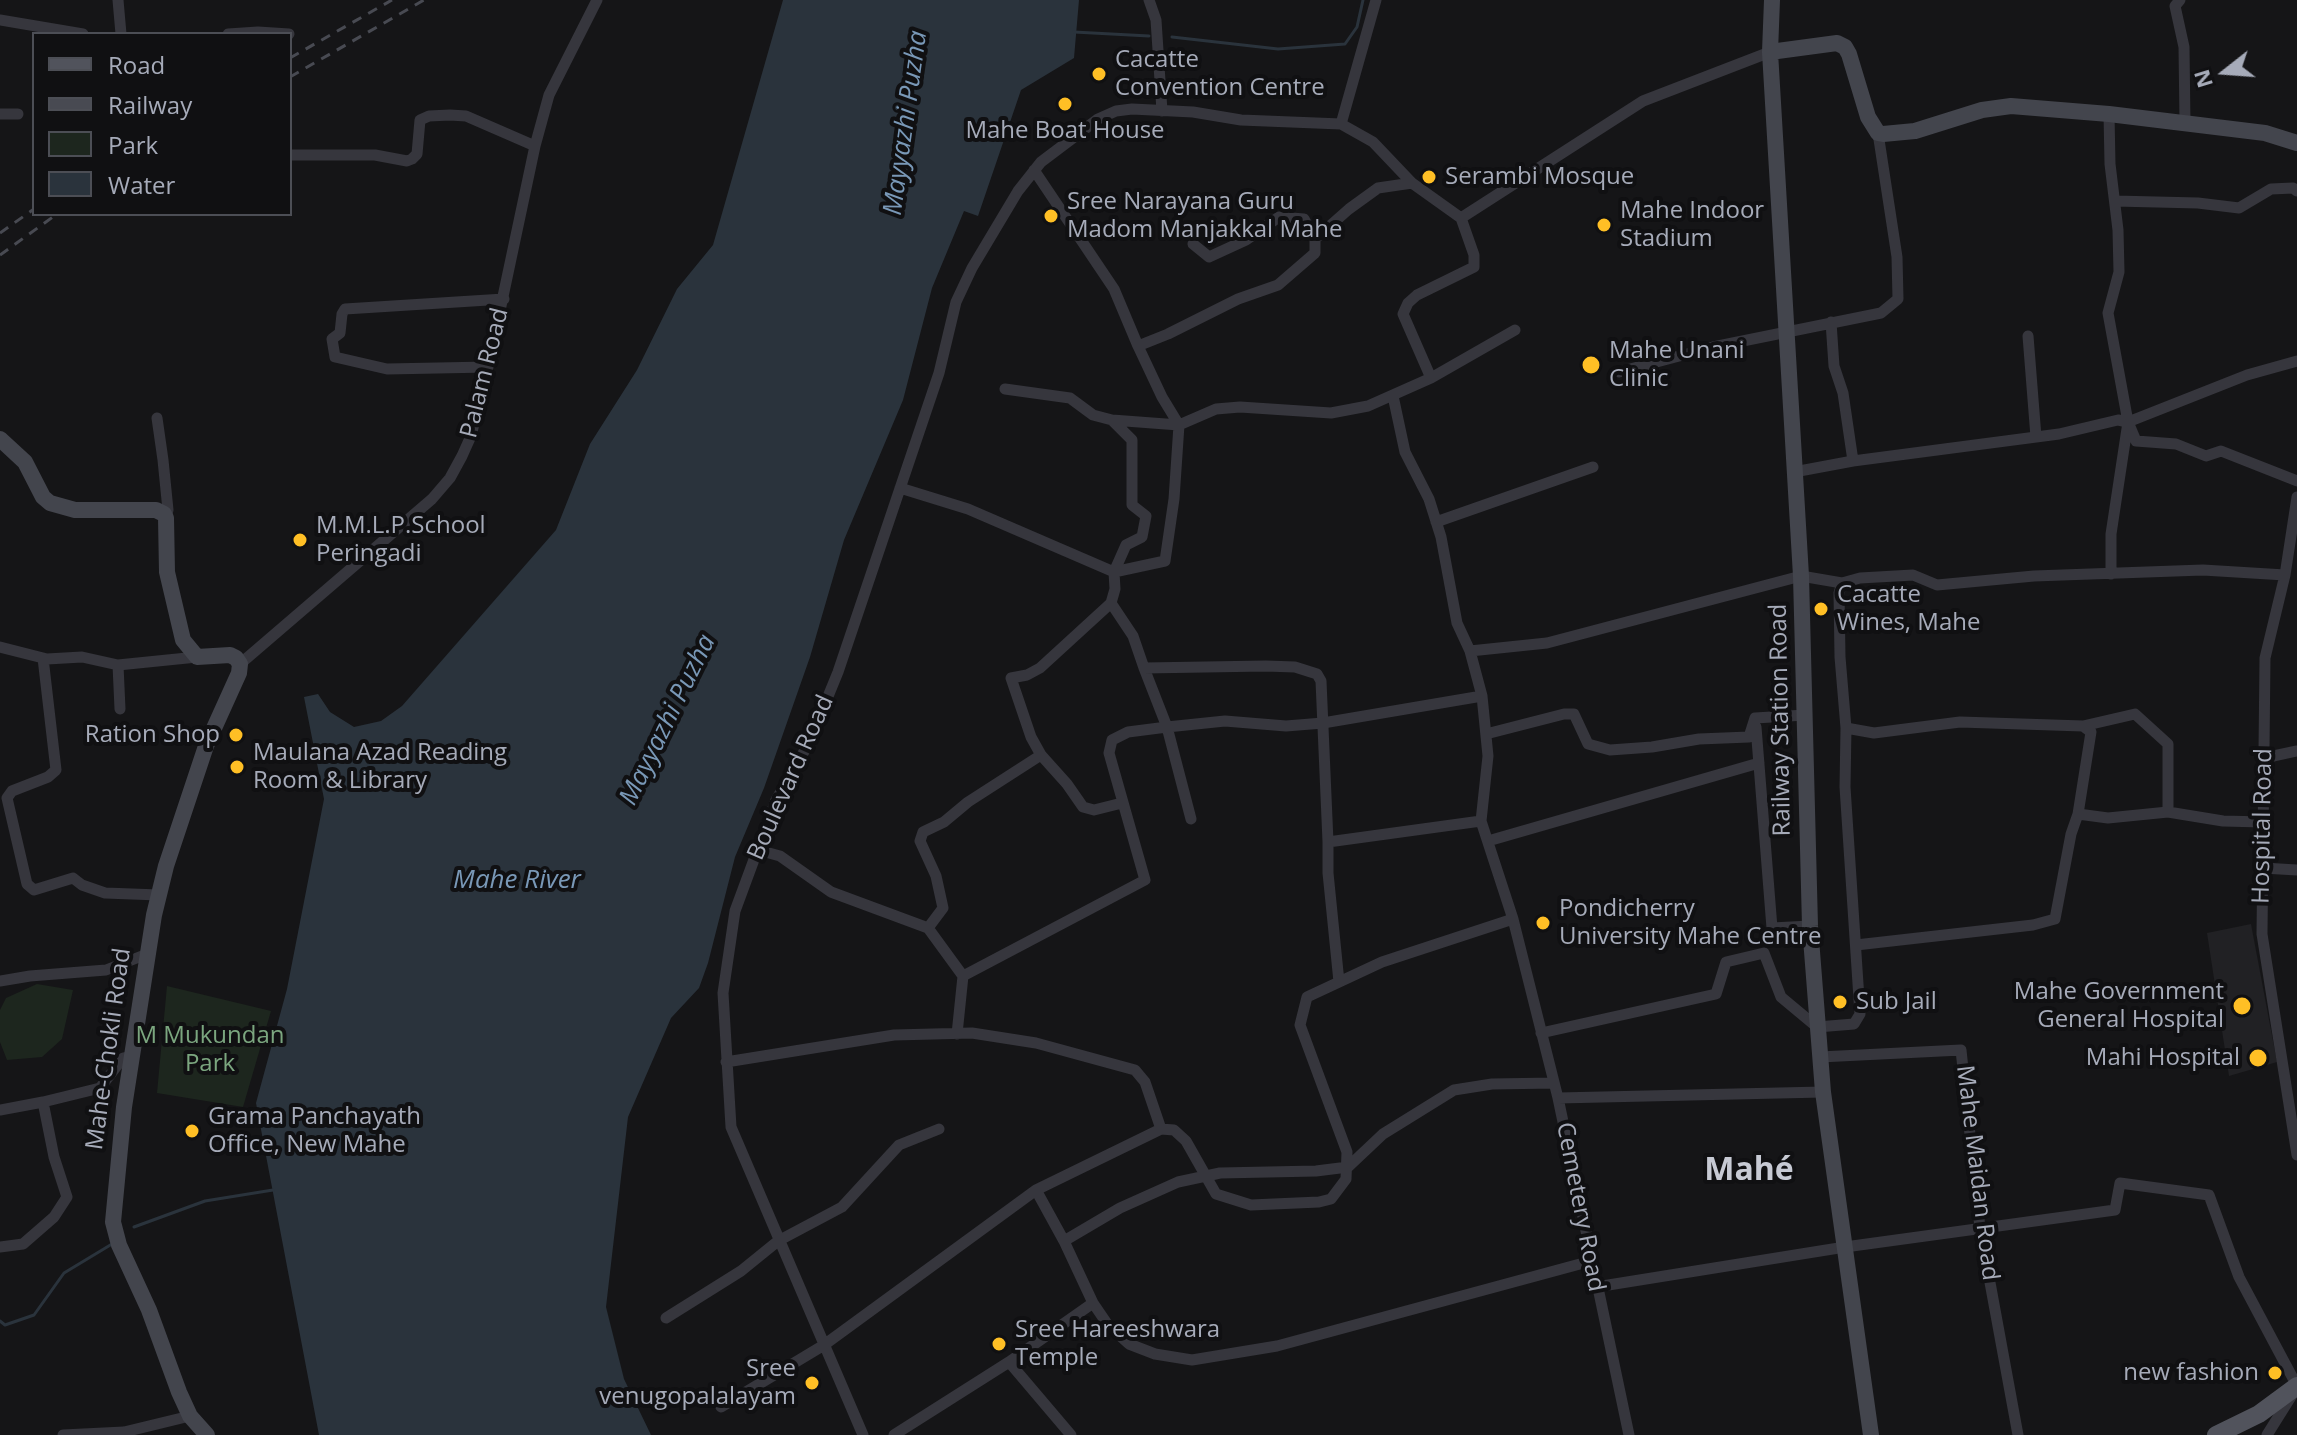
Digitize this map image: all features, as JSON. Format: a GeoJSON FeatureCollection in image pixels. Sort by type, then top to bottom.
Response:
{"type":"FeatureCollection","features":[{"type":"Feature","properties":{"kind":"main road"},"geometry":{"type":"LineString","coordinates":[[2216,1435],[2259,1414],[2297,1386]]}},
{"type":"Feature","properties":{"kind":"street"},"geometry":{"type":"LineString","coordinates":[[118,0],[121,32]]}},
{"type":"Feature","properties":{"kind":"street","name":"Palam Road"},"geometry":{"type":"LineString","coordinates":[[240,664],[407,521],[450,478],[471,436],[549,95],[597,0]]}},
{"type":"Feature","properties":{"kind":"street"},"geometry":{"type":"LineString","coordinates":[[1149,0],[1156,20],[1162,111]]}},
{"type":"Feature","properties":{"kind":"street"},"geometry":{"type":"LineString","coordinates":[[1376,0],[1341,124],[1373,142],[1412,183],[1461,218],[1474,255],[1474,267],[1417,295],[1408,303],[1403,314],[1431,378]]}},
{"type":"Feature","properties":{"kind":"street","name":"Railway Station Road"},"geometry":{"type":"LineString","coordinates":[[1772,0],[1770,52],[1801,576],[1810,926],[1823,1092],[1871,1435]]}},
{"type":"Feature","properties":{"kind":"street"},"geometry":{"type":"LineString","coordinates":[[2180,0],[2175,6],[2184,47],[2185,123]]}},
{"type":"Feature","properties":{"kind":"street"},"geometry":{"type":"LineString","coordinates":[[0,20],[71,32]]}},
{"type":"Feature","properties":{"kind":"street"},"geometry":{"type":"LineString","coordinates":[[1461,218],[1643,101],[1770,52],[1837,43],[1845,47],[1868,117],[1878,133],[1897,257],[1898,299],[1881,313],[1713,347],[1619,372]]}},
{"type":"Feature","properties":{"kind":"street"},"geometry":{"type":"LineString","coordinates":[[1878,133],[1915,131],[1982,110],[2011,106],[2109,114],[2265,133],[2297,143]]}},
{"type":"Feature","properties":{"kind":"street","name":"Boulevard Road"},"geometry":{"type":"LineString","coordinates":[[863,1435],[731,1127],[723,993],[735,911],[776,800],[809,743],[838,672],[939,373],[956,302],[972,268],[1034,170],[1049,154],[1098,119],[1124,110],[1193,112],[1241,120],[1341,124]]}},
{"type":"Feature","properties":{"kind":"street"},"geometry":{"type":"LineString","coordinates":[[0,114],[18,114]]}},
{"type":"Feature","properties":{"kind":"street"},"geometry":{"type":"LineString","coordinates":[[2109,114],[2119,272],[2108,313],[2128,422],[2136,441],[2176,444],[2206,456],[2221,451],[2297,481]]}},
{"type":"Feature","properties":{"kind":"street"},"geometry":{"type":"LineString","coordinates":[[292,155],[375,155],[407,161],[417,154],[420,120],[429,116],[450,115],[466,116],[535,146]]}},
{"type":"Feature","properties":{"kind":"street"},"geometry":{"type":"LineString","coordinates":[[900,488],[968,509],[1114,572],[1165,561],[1174,499],[1179,425],[1162,397],[1114,289],[1034,170]]}},
{"type":"Feature","properties":{"kind":"street"},"geometry":{"type":"LineString","coordinates":[[1315,239],[1378,188],[1412,183]]}},
{"type":"Feature","properties":{"kind":"street"},"geometry":{"type":"LineString","coordinates":[[2115,201],[2198,203],[2239,208],[2271,189],[2293,188],[2297,191]]}},
{"type":"Feature","properties":{"kind":"street"},"geometry":{"type":"LineString","coordinates":[[1138,346],[1238,299],[1278,285],[1315,253],[1315,239],[1304,219],[1279,217],[1246,240],[1209,257],[1193,244]]}},
{"type":"Feature","properties":{"kind":"street"},"geometry":{"type":"LineString","coordinates":[[488,367],[387,369],[335,357],[332,339],[340,333],[345,309],[504,299]]}},
{"type":"Feature","properties":{"kind":"street"},"geometry":{"type":"LineString","coordinates":[[1831,322],[1834,366],[1843,393],[1853,461]]}},
{"type":"Feature","properties":{"kind":"street"},"geometry":{"type":"LineString","coordinates":[[1005,389],[1070,398],[1093,415],[1112,420],[1179,425],[1216,409],[1240,407],[1331,413],[1368,406],[1393,396],[1515,330]]}},
{"type":"Feature","properties":{"kind":"street"},"geometry":{"type":"LineString","coordinates":[[2028,336],[2036,437]]}},
{"type":"Feature","properties":{"kind":"street"},"geometry":{"type":"LineString","coordinates":[[1794,472],[1853,461],[2036,437],[2118,420],[2128,422],[2247,375],[2297,361]]}},
{"type":"Feature","properties":{"kind":"street"},"geometry":{"type":"LineString","coordinates":[[1393,396],[1405,452],[1429,499],[1436,522],[1457,623],[1470,651],[1482,696],[1488,756],[1481,821],[1513,919],[1558,1098]]}},
{"type":"Feature","properties":{"kind":"street"},"geometry":{"type":"LineString","coordinates":[[157,418],[168,510],[167,572],[183,640],[197,657]]}},
{"type":"Feature","properties":{"kind":"street"},"geometry":{"type":"LineString","coordinates":[[1112,420],[1132,440],[1132,505],[1146,516],[1142,537],[1126,545],[1114,572],[1115,589],[1111,603],[1040,668],[1011,678],[1026,724],[1041,755],[1083,807],[1094,810],[1122,803]]}},
{"type":"Feature","properties":{"kind":"street"},"geometry":{"type":"LineString","coordinates":[[2111,574],[2111,534],[2128,422]]}},
{"type":"Feature","properties":{"kind":"street"},"geometry":{"type":"LineString","coordinates":[[0,439],[25,462],[43,497],[50,503],[75,510],[156,510],[166,518]]}},
{"type":"Feature","properties":{"kind":"street"},"geometry":{"type":"LineString","coordinates":[[1436,522],[1593,467]]}},
{"type":"Feature","properties":{"kind":"street","name":"Hospital Road"},"geometry":{"type":"LineString","coordinates":[[2297,497],[2289,566],[2265,658],[2262,934],[2297,1155]]}},
{"type":"Feature","properties":{"kind":"street"},"geometry":{"type":"LineString","coordinates":[[1470,651],[1547,643],[1801,576],[1842,583],[1860,578],[1913,575],[1937,585],[2034,576],[2289,566]]}},
{"type":"Feature","properties":{"kind":"street"},"geometry":{"type":"LineString","coordinates":[[1541,1033],[1716,994],[1726,962],[1764,953],[1781,997],[1817,1027],[1854,1024],[1860,1014],[1845,787],[1846,728],[1839,593],[1842,583]]}},
{"type":"Feature","properties":{"kind":"street"},"geometry":{"type":"LineString","coordinates":[[1111,603],[1133,636],[1167,727],[1191,819]]}},
{"type":"Feature","properties":{"kind":"street"},"geometry":{"type":"LineString","coordinates":[[0,647],[43,658],[82,657],[118,665],[230,655],[240,664]]}},
{"type":"Feature","properties":{"kind":"street"},"geometry":{"type":"LineString","coordinates":[[43,658],[56,770],[48,777],[12,791],[7,798],[27,884],[34,890],[73,878],[82,885],[105,893],[159,895]]}},
{"type":"Feature","properties":{"kind":"street","name":"Mahe-Chokli Road"},"geometry":{"type":"LineString","coordinates":[[207,1435],[190,1416],[149,1310],[119,1245],[113,1222],[117,1162],[147,954],[159,895],[206,746],[239,673],[240,664]]}},
{"type":"Feature","properties":{"kind":"street"},"geometry":{"type":"LineString","coordinates":[[118,665],[120,709]]}},
{"type":"Feature","properties":{"kind":"street"},"geometry":{"type":"LineString","coordinates":[[1144,668],[1266,666],[1312,672],[1321,681],[1329,898],[1339,982]]}},
{"type":"Feature","properties":{"kind":"street"},"geometry":{"type":"LineString","coordinates":[[963,976],[1145,880],[1109,753],[1112,740],[1128,732],[1225,721],[1277,726],[1323,723],[1482,696]]}},
{"type":"Feature","properties":{"kind":"street"},"geometry":{"type":"LineString","coordinates":[[1486,734],[1574,714],[1588,744],[1610,750],[1699,739],[1749,737],[1755,718]]}},
{"type":"Feature","properties":{"kind":"street"},"geometry":{"type":"LineString","coordinates":[[1846,728],[1874,733],[1960,722],[2083,726],[2135,714],[2168,744],[2168,812]]}},
{"type":"Feature","properties":{"kind":"street"},"geometry":{"type":"LineString","coordinates":[[1755,718],[1805,715]]}},
{"type":"Feature","properties":{"kind":"street"},"geometry":{"type":"LineString","coordinates":[[1755,718],[1772,928],[1810,926]]}},
{"type":"Feature","properties":{"kind":"street"},"geometry":{"type":"LineString","coordinates":[[1856,945],[2003,929],[2055,919],[2071,834],[2078,814],[2091,732],[2083,726]]}},
{"type":"Feature","properties":{"kind":"street"},"geometry":{"type":"LineString","coordinates":[[2264,758],[2297,751]]}},
{"type":"Feature","properties":{"kind":"street"},"geometry":{"type":"LineString","coordinates":[[928,928],[943,908],[936,876],[920,841],[923,832],[944,822],[968,802],[1041,755]]}},
{"type":"Feature","properties":{"kind":"street"},"geometry":{"type":"LineString","coordinates":[[1488,841],[1759,763]]}},
{"type":"Feature","properties":{"kind":"street"},"geometry":{"type":"LineString","coordinates":[[2078,814],[2108,818],[2168,812],[2223,821],[2263,822]]}},
{"type":"Feature","properties":{"kind":"street"},"geometry":{"type":"LineString","coordinates":[[1328,842],[1481,821]]}},
{"type":"Feature","properties":{"kind":"street"},"geometry":{"type":"LineString","coordinates":[[758,850],[780,856],[831,892],[928,928],[963,976],[957,1034]]}},
{"type":"Feature","properties":{"kind":"street"},"geometry":{"type":"LineString","coordinates":[[2263,868],[2297,870]]}},
{"type":"Feature","properties":{"kind":"street"},"geometry":{"type":"LineString","coordinates":[[721,1407],[824,1345],[1036,1190],[1161,1129],[1174,1130],[1186,1141],[1216,1194],[1251,1205],[1331,1199],[1346,1179],[1347,1152],[1300,1025],[1307,997],[1382,962],[1513,919]]}},
{"type":"Feature","properties":{"kind":"street"},"geometry":{"type":"LineString","coordinates":[[0,981],[106,970],[147,954]]}},
{"type":"Feature","properties":{"kind":"street"},"geometry":{"type":"LineString","coordinates":[[726,1062],[894,1035],[972,1033],[1074,1051],[1135,1070],[1145,1082],[1161,1129]]}},
{"type":"Feature","properties":{"kind":"street","name":"Mahe Maidan Road"},"geometry":{"type":"LineString","coordinates":[[1820,1057],[1961,1050],[1980,1228],[2018,1435]]}},
{"type":"Feature","properties":{"kind":"street"},"geometry":{"type":"LineString","coordinates":[[0,1110],[100,1088],[123,1058],[132,1056]]}},
{"type":"Feature","properties":{"kind":"street"},"geometry":{"type":"LineString","coordinates":[[1064,1241],[1148,1194],[1178,1182],[1220,1173],[1348,1167],[1383,1134],[1454,1090],[1492,1084],[1554,1083]]}},
{"type":"Feature","properties":{"kind":"street","name":"Cemetery Road"},"geometry":{"type":"LineString","coordinates":[[1629,1435],[1558,1098],[1823,1092]]}},
{"type":"Feature","properties":{"kind":"street"},"geometry":{"type":"LineString","coordinates":[[0,1247],[23,1244],[54,1217],[67,1197],[54,1157],[43,1102]]}},
{"type":"Feature","properties":{"kind":"street"},"geometry":{"type":"LineString","coordinates":[[666,1318],[741,1271],[778,1241],[842,1207],[899,1145],[939,1129]]}},
{"type":"Feature","properties":{"kind":"street"},"geometry":{"type":"LineString","coordinates":[[1596,1287],[1845,1247],[2115,1210],[2120,1183],[2209,1195],[2239,1277],[2297,1386],[2267,1435]]}},
{"type":"Feature","properties":{"kind":"street"},"geometry":{"type":"LineString","coordinates":[[1036,1190],[1093,1303],[1108,1325],[1129,1344],[1155,1354],[1192,1360],[1277,1346],[1591,1261]]}},
{"type":"Feature","properties":{"kind":"street"},"geometry":{"type":"LineString","coordinates":[[894,1435],[1009,1362],[1093,1303]]}},
{"type":"Feature","properties":{"kind":"street"},"geometry":{"type":"LineString","coordinates":[[1009,1362],[1071,1435]]}},
{"type":"Feature","properties":{"kind":"street"},"geometry":{"type":"LineString","coordinates":[[63,1435],[124,1432],[190,1416]]}},
{"type":"Feature","properties":{"kind":"shaded area","name":"Mahe Government General Hospital"},"geometry":{"type":"Polygon","coordinates":[[[2251,924],[2277,1062],[2229,1076],[2207,933],[2251,924]]]}},
{"type":"Feature","properties":{"kind":"green space"},"geometry":{"type":"Polygon","coordinates":[[[37,984],[73,990],[62,1039],[42,1057],[7,1060],[0,1042],[0,1010],[6,998],[37,984]]]}},
{"type":"Feature","properties":{"kind":"green space","name":"M Mukundan Park"},"geometry":{"type":"Polygon","coordinates":[[[167,986],[271,1011],[243,1107],[157,1093],[167,986]]]}},
{"type":"Feature","properties":{"kind":"water","name":"Mahe River"},"geometry":{"type":"Polygon","coordinates":[[[783,0],[1079,0],[1074,58],[1021,90],[978,216],[964,211],[932,288],[903,400],[844,540],[810,657],[764,788],[735,857],[699,988],[671,1018],[628,1117],[606,1307],[624,1379],[651,1435],[319,1435],[256,1103],[287,989],[324,799],[304,697],[318,694],[330,712],[354,727],[381,721],[402,706],[556,530],[590,444],[637,370],[677,289],[713,245],[783,0]]]}},
{"type":"Feature","properties":{"kind":"waterway"},"geometry":{"type":"LineString","coordinates":[[1172,37],[1278,49],[1345,44],[1357,27],[1363,0]]}},
{"type":"Feature","properties":{"kind":"waterway"},"geometry":{"type":"LineString","coordinates":[[1074,32],[1149,36]]}},
{"type":"Feature","properties":{"kind":"waterway"},"geometry":{"type":"LineString","coordinates":[[134,1227],[205,1201],[273,1190]]}},
{"type":"Feature","properties":{"kind":"waterway"},"geometry":{"type":"LineString","coordinates":[[0,1321],[5,1325],[34,1315],[64,1273],[112,1244]]}},
{"type":"Feature","properties":{"kind":"railway"},"geometry":{"type":"LineString","coordinates":[[292,57],[392,0]]}},
{"type":"Feature","properties":{"kind":"railway"},"geometry":{"type":"LineString","coordinates":[[292,76],[424,0]]}},
{"type":"Feature","properties":{"kind":"railway"},"geometry":{"type":"LineString","coordinates":[[0,233],[32,210]]}},
{"type":"Feature","properties":{"kind":"railway"},"geometry":{"type":"LineString","coordinates":[[0,255],[54,216]]}},
{"type":"Feature","properties":{"kind":"place","name":"Cacatte Convention Centre"},"geometry":{"type":"Point","coordinates":[1099,74]}},
{"type":"Feature","properties":{"kind":"place","name":"Mahe Boat House"},"geometry":{"type":"Point","coordinates":[1065,104]}},
{"type":"Feature","properties":{"kind":"place","name":"Serambi Mosque"},"geometry":{"type":"Point","coordinates":[1429,177]}},
{"type":"Feature","properties":{"kind":"place","name":"Sree Narayana Guru Madom Manjakkal Mahe"},"geometry":{"type":"Point","coordinates":[1051,216]}},
{"type":"Feature","properties":{"kind":"place","name":"Mahe Indoor Stadium"},"geometry":{"type":"Point","coordinates":[1604,225]}},
{"type":"Feature","properties":{"kind":"place","name":"Mahe Unani Clinic"},"geometry":{"type":"Point","coordinates":[1591,365]}},
{"type":"Feature","properties":{"kind":"place","name":"M.M.L.P.School Peringadi"},"geometry":{"type":"Point","coordinates":[300,540]}},
{"type":"Feature","properties":{"kind":"place","name":"Cacatte Wines, Mahe"},"geometry":{"type":"Point","coordinates":[1821,609]}},
{"type":"Feature","properties":{"kind":"place","name":"Ration Shop"},"geometry":{"type":"Point","coordinates":[236,735]}},
{"type":"Feature","properties":{"kind":"place","name":"Maulana Azad Reading Room & Library"},"geometry":{"type":"Point","coordinates":[237,767]}},
{"type":"Feature","properties":{"kind":"place","name":"Pondicherry University Mahe Centre"},"geometry":{"type":"Point","coordinates":[1543,923]}},
{"type":"Feature","properties":{"kind":"place","name":"Sub Jail"},"geometry":{"type":"Point","coordinates":[1840,1002]}},
{"type":"Feature","properties":{"kind":"place","name":"Mahe Government General Hospital"},"geometry":{"type":"Point","coordinates":[2242,1006]}},
{"type":"Feature","properties":{"kind":"place","name":"Mahi Hospital"},"geometry":{"type":"Point","coordinates":[2258,1058]}},
{"type":"Feature","properties":{"kind":"place","name":"Grama Panchayath Office, New Mahe"},"geometry":{"type":"Point","coordinates":[192,1131]}},
{"type":"Feature","properties":{"kind":"place","name":"Sree Hareeshwara Temple"},"geometry":{"type":"Point","coordinates":[999,1344]}},
{"type":"Feature","properties":{"kind":"place","name":"new fashion"},"geometry":{"type":"Point","coordinates":[2275,1373]}},
{"type":"Feature","properties":{"kind":"place","name":"Sree venugopalalayam"},"geometry":{"type":"Point","coordinates":[812,1383]}},
{"type":"Feature","properties":{"kind":"district","name":"Mahé"},"geometry":{"type":"Point","coordinates":[1749,1171]}},
{"type":"Feature","properties":{"kind":"water label","name":"Mayyazhi Puzha"},"geometry":{"type":"Point","coordinates":[906,123]}},
{"type":"Feature","properties":{"kind":"water label","name":"Mayyazhi Puzha"},"geometry":{"type":"Point","coordinates":[668,720]}}]}
